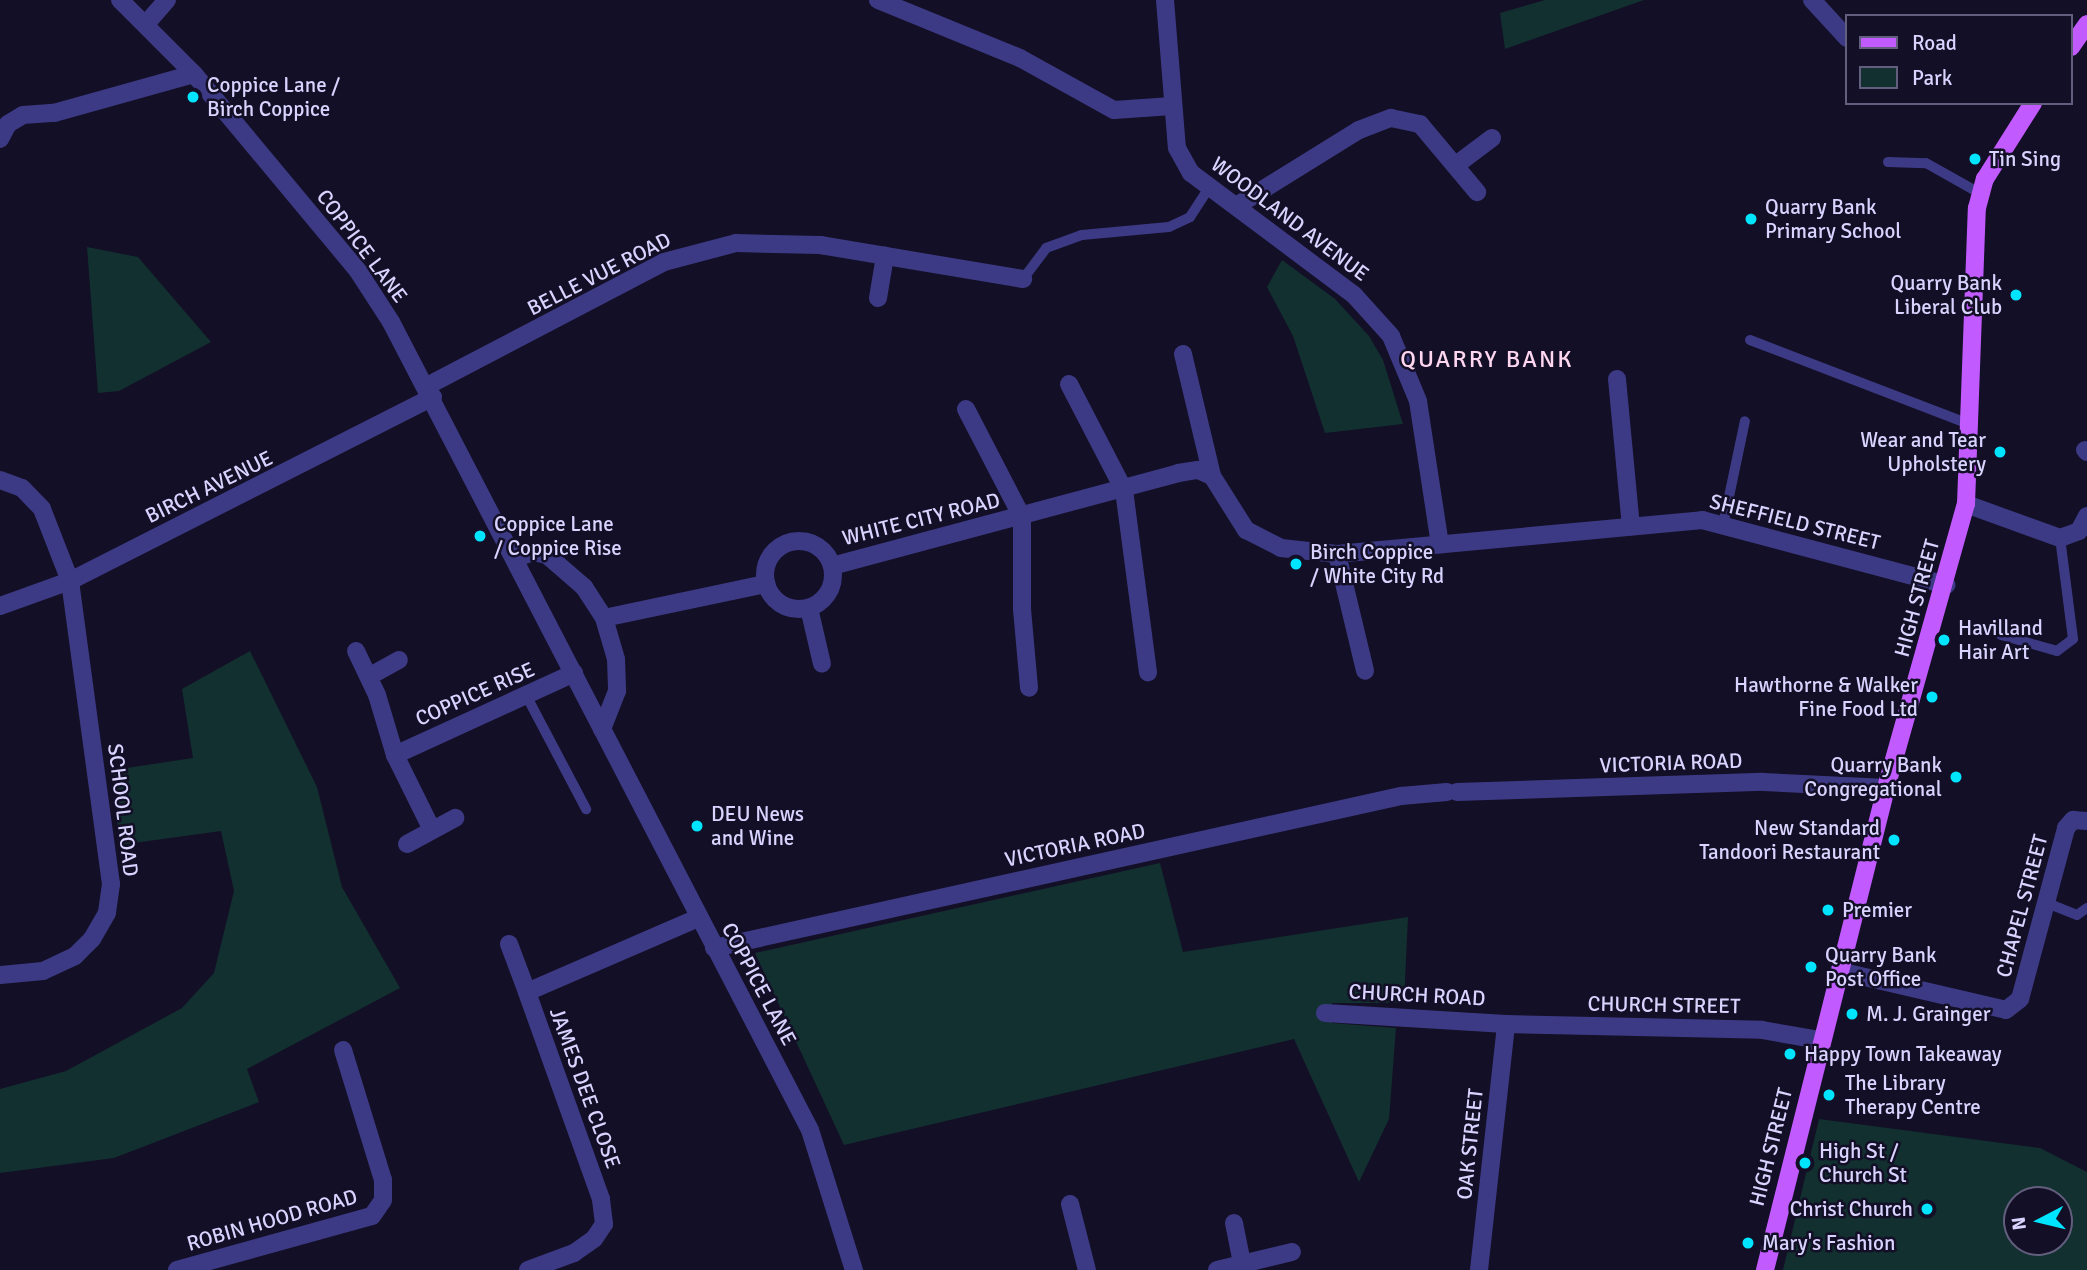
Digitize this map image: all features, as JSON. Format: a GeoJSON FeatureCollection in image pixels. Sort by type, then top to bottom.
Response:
{"type":"FeatureCollection","features":[{"type":"Feature","properties":{"kind":"main road"},"geometry":{"type":"LineString","coordinates":[[2073,44],[2086,28]]}},
{"type":"Feature","properties":{"kind":"main road","name":"HIGH STREET"},"geometry":{"type":"LineString","coordinates":[[1765,1270],[1820,1040],[1886,788],[1946,585],[1966,504],[1973,425],[1981,194],[1996,158],[2032,105]]}},
{"type":"Feature","properties":{"kind":"street","name":"COPPICE LANE"},"geometry":{"type":"LineString","coordinates":[[120,0],[194,74],[358,271],[430,392],[698,918],[810,1130],[854,1270]]}},
{"type":"Feature","properties":{"kind":"street"},"geometry":{"type":"LineString","coordinates":[[146,24],[167,0]]}},
{"type":"Feature","properties":{"kind":"street"},"geometry":{"type":"LineString","coordinates":[[878,0],[1020,58],[1114,110],[1172,106]]}},
{"type":"Feature","properties":{"kind":"street","name":"WOODLAND AVENUE"},"geometry":{"type":"LineString","coordinates":[[1165,0],[1177,148],[1191,173],[1238,205],[1354,295],[1402,355],[1425,431],[1440,544]]}},
{"type":"Feature","properties":{"kind":"street"},"geometry":{"type":"LineString","coordinates":[[1812,0],[1846,37]]}},
{"type":"Feature","properties":{"kind":"street"},"geometry":{"type":"LineString","coordinates":[[0,139],[8,124],[23,115],[54,113],[194,74]]}},
{"type":"Feature","properties":{"kind":"street"},"geometry":{"type":"LineString","coordinates":[[1238,205],[1359,130],[1391,118],[1420,124],[1477,191]]}},
{"type":"Feature","properties":{"kind":"street"},"geometry":{"type":"LineString","coordinates":[[1457,165],[1492,138]]}},
{"type":"Feature","properties":{"kind":"street","name":"BELLE VUE ROAD"},"geometry":{"type":"LineString","coordinates":[[430,392],[664,262],[705,249],[769,240],[1023,279]]}},
{"type":"Feature","properties":{"kind":"street"},"geometry":{"type":"LineString","coordinates":[[878,298],[885,256]]}},
{"type":"Feature","properties":{"kind":"street"},"geometry":{"type":"LineString","coordinates":[[1182,354],[1212,475],[1246,530],[1256,538],[1303,553],[1337,554],[1365,671]]}},
{"type":"Feature","properties":{"kind":"street"},"geometry":{"type":"LineString","coordinates":[[1618,379],[1631,526]]}},
{"type":"Feature","properties":{"kind":"street"},"geometry":{"type":"LineString","coordinates":[[1069,384],[1124,490],[1148,672]]}},
{"type":"Feature","properties":{"kind":"street","name":"BIRCH AVENUE"},"geometry":{"type":"LineString","coordinates":[[0,606],[70,581],[271,483],[430,392]]}},
{"type":"Feature","properties":{"kind":"street","name":"WHITE CITY ROAD"},"geometry":{"type":"LineString","coordinates":[[966,409],[1022,517],[1022,609],[1028,688]]}},
{"type":"Feature","properties":{"kind":"street","name":"WHITE CITY ROAD"},"geometry":{"type":"LineString","coordinates":[[832,566],[1124,490],[1178,472],[1198,470],[1212,475]]}},
{"type":"Feature","properties":{"kind":"street","name":"SCHOOL ROAD"},"geometry":{"type":"LineString","coordinates":[[0,480],[22,488],[42,509],[70,581],[109,901],[92,939],[75,956],[43,971],[0,975]]}},
{"type":"Feature","properties":{"kind":"street"},"geometry":{"type":"LineString","coordinates":[[1966,504],[2060,538],[2079,531],[2087,516]]}},
{"type":"Feature","properties":{"kind":"street","name":"SHEFFIELD STREET"},"geometry":{"type":"LineString","coordinates":[[1337,554],[1702,520],[1946,585]]}},
{"type":"Feature","properties":{"kind":"street","name":"WHITE CITY ROAD"},"geometry":{"type":"LineString","coordinates":[[766,584],[771,555],[797,541],[818,548],[832,566],[829,592],[809,608]]}},
{"type":"Feature","properties":{"kind":"street"},"geometry":{"type":"LineString","coordinates":[[515,558],[534,552],[547,555],[584,587],[604,618],[615,659],[617,691],[602,729]]}},
{"type":"Feature","properties":{"kind":"street"},"geometry":{"type":"LineString","coordinates":[[604,618],[766,584],[782,605],[809,608],[822,664]]}},
{"type":"Feature","properties":{"kind":"street","name":"COPPICE RISE"},"geometry":{"type":"LineString","coordinates":[[356,651],[370,676],[395,755],[432,830]]}},
{"type":"Feature","properties":{"kind":"street"},"geometry":{"type":"LineString","coordinates":[[370,676],[399,660]]}},
{"type":"Feature","properties":{"kind":"street","name":"COPPICE RISE"},"geometry":{"type":"LineString","coordinates":[[395,755],[527,697],[574,673]]}},
{"type":"Feature","properties":{"kind":"street","name":"VICTORIA ROAD"},"geometry":{"type":"LineString","coordinates":[[714,948],[1401,796],[1763,782],[1886,788]]}},
{"type":"Feature","properties":{"kind":"street"},"geometry":{"type":"LineString","coordinates":[[407,844],[455,818]]}},
{"type":"Feature","properties":{"kind":"street","name":"CHAPEL STREET"},"geometry":{"type":"LineString","coordinates":[[1839,971],[2006,1010],[2020,999],[2066,828],[2073,820],[2087,821]]}},
{"type":"Feature","properties":{"kind":"street","name":"JAMES DEE CLOSE"},"geometry":{"type":"LineString","coordinates":[[527,992],[698,918]]}},
{"type":"Feature","properties":{"kind":"street","name":"JAMES DEE CLOSE"},"geometry":{"type":"LineString","coordinates":[[509,944],[601,1199],[604,1224],[594,1240],[574,1253],[528,1270]]}},
{"type":"Feature","properties":{"kind":"street","name":"CHURCH ROAD"},"geometry":{"type":"LineString","coordinates":[[1325,1013],[1506,1024]]}},
{"type":"Feature","properties":{"kind":"street","name":"CHURCH STREET"},"geometry":{"type":"LineString","coordinates":[[1506,1024],[1762,1030],[1820,1040]]}},
{"type":"Feature","properties":{"kind":"street","name":"OAK STREET"},"geometry":{"type":"LineString","coordinates":[[1479,1270],[1506,1024]]}},
{"type":"Feature","properties":{"kind":"street","name":"ROBIN HOOD ROAD"},"geometry":{"type":"LineString","coordinates":[[177,1270],[372,1216],[383,1200],[383,1180],[343,1050]]}},
{"type":"Feature","properties":{"kind":"street"},"geometry":{"type":"LineString","coordinates":[[1070,1204],[1087,1270]]}},
{"type":"Feature","properties":{"kind":"street"},"geometry":{"type":"LineString","coordinates":[[1234,1223],[1242,1263]]}},
{"type":"Feature","properties":{"kind":"street"},"geometry":{"type":"LineString","coordinates":[[1217,1270],[1292,1252]]}},
{"type":"Feature","properties":{"kind":"lane"},"geometry":{"type":"LineString","coordinates":[[1888,162],[1926,163],[1981,194]]}},
{"type":"Feature","properties":{"kind":"lane"},"geometry":{"type":"LineString","coordinates":[[1023,279],[1046,248],[1082,235],[1169,227],[1190,217],[1210,186]]}},
{"type":"Feature","properties":{"kind":"lane"},"geometry":{"type":"LineString","coordinates":[[1751,341],[1973,425]]}},
{"type":"Feature","properties":{"kind":"lane"},"geometry":{"type":"LineString","coordinates":[[1723,525],[1745,421]]}},
{"type":"Feature","properties":{"kind":"lane"},"geometry":{"type":"LineString","coordinates":[[2001,635],[2057,651],[2073,639],[2060,538]]}},
{"type":"Feature","properties":{"kind":"lane"},"geometry":{"type":"LineString","coordinates":[[527,697],[586,809]]}},
{"type":"Feature","properties":{"kind":"lane"},"geometry":{"type":"LineString","coordinates":[[2047,903],[2077,915],[2087,908]]}},
{"type":"Feature","properties":{"kind":"green space"},"geometry":{"type":"Polygon","coordinates":[[[1545,0],[1644,0],[1505,49],[1500,13],[1545,0]]]}},
{"type":"Feature","properties":{"kind":"green space"},"geometry":{"type":"Polygon","coordinates":[[[87,247],[138,257],[211,342],[119,391],[98,393],[87,247]]]}},
{"type":"Feature","properties":{"kind":"green space"},"geometry":{"type":"Polygon","coordinates":[[[1282,260],[1335,299],[1369,336],[1383,360],[1403,424],[1325,433],[1293,336],[1267,287],[1282,260]]]}},
{"type":"Feature","properties":{"kind":"green space"},"geometry":{"type":"Polygon","coordinates":[[[250,651],[317,787],[342,887],[400,988],[247,1069],[259,1102],[114,1158],[0,1173],[0,1089],[66,1071],[182,1008],[214,973],[234,891],[221,831],[119,845],[113,770],[193,758],[182,689],[250,651]]]}},
{"type":"Feature","properties":{"kind":"green space"},"geometry":{"type":"Polygon","coordinates":[[[1160,863],[1183,952],[1408,917],[1404,1003],[1332,1003],[1332,1023],[1396,1028],[1389,1119],[1359,1182],[1294,1039],[844,1145],[755,953],[1160,863]]]}},
{"type":"Feature","properties":{"kind":"green space"},"geometry":{"type":"Polygon","coordinates":[[[1819,1119],[2040,1148],[2087,1172],[2087,1270],[1783,1270],[1819,1119]]]}},
{"type":"Feature","properties":{"kind":"place","name":"Coppice Lane / Birch Coppice"},"geometry":{"type":"Point","coordinates":[193,97]}},
{"type":"Feature","properties":{"kind":"place","name":"Tin Sing"},"geometry":{"type":"Point","coordinates":[1975,159]}},
{"type":"Feature","properties":{"kind":"place","name":"Quarry Bank Primary School"},"geometry":{"type":"Point","coordinates":[1751,219]}},
{"type":"Feature","properties":{"kind":"place","name":"Quarry Bank Liberal Club"},"geometry":{"type":"Point","coordinates":[2016,295]}},
{"type":"Feature","properties":{"kind":"place","name":"Wear and Tear Upholstery"},"geometry":{"type":"Point","coordinates":[2000,452]}},
{"type":"Feature","properties":{"kind":"place","name":"Coppice Lane / Coppice Rise"},"geometry":{"type":"Point","coordinates":[480,536]}},
{"type":"Feature","properties":{"kind":"place","name":"Birch Coppice / White City Rd"},"geometry":{"type":"Point","coordinates":[1296,564]}},
{"type":"Feature","properties":{"kind":"place","name":"Havilland Hair Art"},"geometry":{"type":"Point","coordinates":[1944,640]}},
{"type":"Feature","properties":{"kind":"place","name":"Hawthorne & Walker Fine Food Ltd"},"geometry":{"type":"Point","coordinates":[1932,697]}},
{"type":"Feature","properties":{"kind":"place","name":"Quarry Bank Congregational"},"geometry":{"type":"Point","coordinates":[1956,777]}},
{"type":"Feature","properties":{"kind":"place","name":"DEU News and Wine"},"geometry":{"type":"Point","coordinates":[697,826]}},
{"type":"Feature","properties":{"kind":"place","name":"New Standard Tandoori Restaurant"},"geometry":{"type":"Point","coordinates":[1894,840]}},
{"type":"Feature","properties":{"kind":"place","name":"Premier"},"geometry":{"type":"Point","coordinates":[1828,910]}},
{"type":"Feature","properties":{"kind":"place","name":"Quarry Bank Post Office"},"geometry":{"type":"Point","coordinates":[1811,967]}},
{"type":"Feature","properties":{"kind":"place","name":"M. J. Grainger"},"geometry":{"type":"Point","coordinates":[1852,1014]}},
{"type":"Feature","properties":{"kind":"place","name":"Happy Town Takeaway"},"geometry":{"type":"Point","coordinates":[1790,1054]}},
{"type":"Feature","properties":{"kind":"place","name":"The Library Therapy Centre"},"geometry":{"type":"Point","coordinates":[1829,1095]}},
{"type":"Feature","properties":{"kind":"place","name":"High St / Church St"},"geometry":{"type":"Point","coordinates":[1805,1163]}},
{"type":"Feature","properties":{"kind":"place","name":"Christ Church"},"geometry":{"type":"Point","coordinates":[1927,1209]}},
{"type":"Feature","properties":{"kind":"place","name":"Mary's Fashion"},"geometry":{"type":"Point","coordinates":[1748,1243]}},
{"type":"Feature","properties":{"kind":"district","name":"QUARRY BANK"},"geometry":{"type":"Point","coordinates":[1487,360]}}]}
